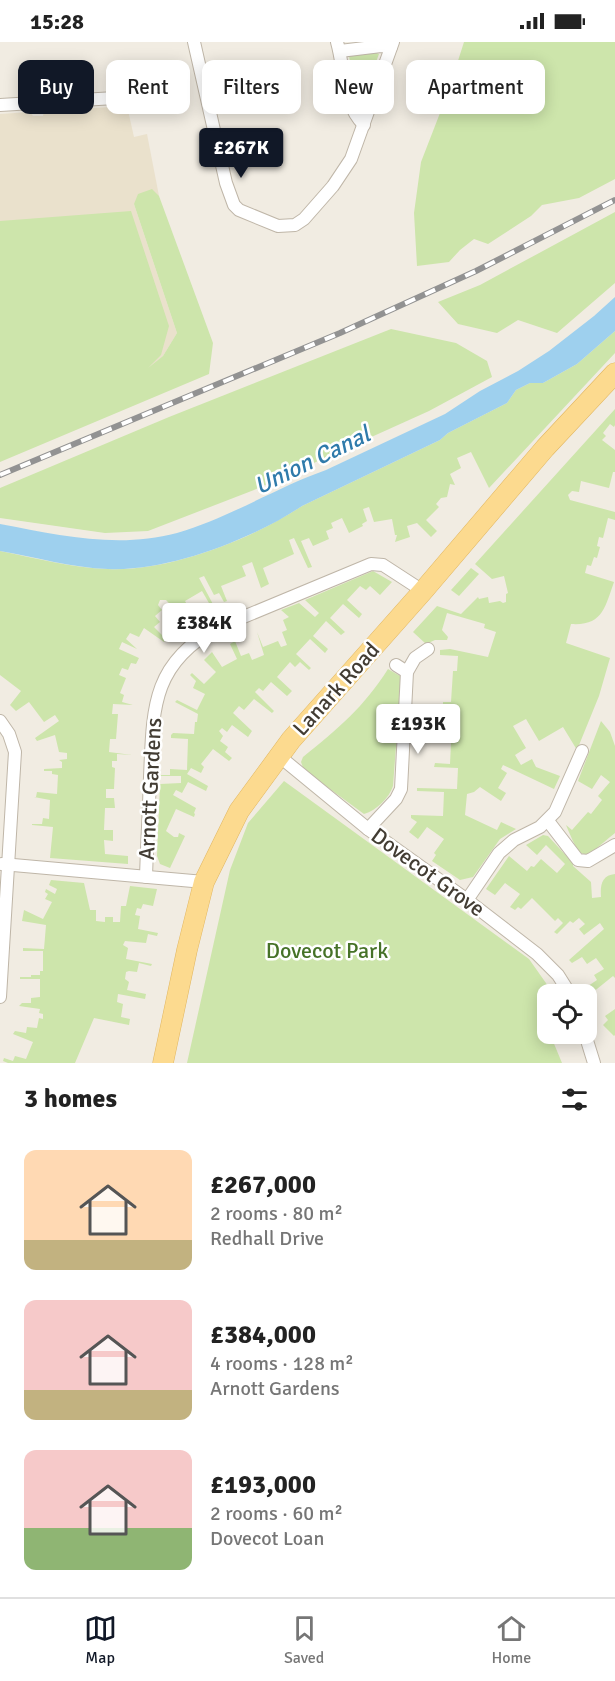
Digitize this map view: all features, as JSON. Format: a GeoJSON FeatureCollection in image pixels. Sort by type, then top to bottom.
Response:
{"type":"FeatureCollection","features":[{"type":"Feature","properties":{"kind":"main road","name":"Lanark Road"},"geometry":{"type":"LineString","coordinates":[[163,1063],[204,882],[239,811],[291,740],[423,591],[545,448],[615,373]]}},
{"type":"Feature","properties":{"kind":"street"},"geometry":{"type":"LineString","coordinates":[[194,42],[198,86],[226,183],[234,205],[239,210],[278,226],[296,225],[304,219],[333,186],[351,159],[364,125],[392,45],[339,46],[349,102],[356,118],[364,125]]}},
{"type":"Feature","properties":{"kind":"street"},"geometry":{"type":"LineString","coordinates":[[0,105],[106,99]]}},
{"type":"Feature","properties":{"kind":"street","name":"Arnott Gardens"},"geometry":{"type":"LineString","coordinates":[[146,877],[153,715],[157,696],[166,676],[183,653],[217,628],[370,564],[383,566],[423,591]]}},
{"type":"Feature","properties":{"kind":"street"},"geometry":{"type":"LineString","coordinates":[[368,829],[396,799],[401,789],[407,672],[415,658],[428,649]]}},
{"type":"Feature","properties":{"kind":"street"},"geometry":{"type":"LineString","coordinates":[[396,665],[407,672]]}},
{"type":"Feature","properties":{"kind":"street"},"geometry":{"type":"LineString","coordinates":[[0,721],[9,734],[15,752],[4,864],[0,997]]}},
{"type":"Feature","properties":{"kind":"street"},"geometry":{"type":"LineString","coordinates":[[467,900],[506,846],[548,821],[560,802],[582,751]]}},
{"type":"Feature","properties":{"kind":"street","name":"Dovecot Grove"},"geometry":{"type":"LineString","coordinates":[[279,756],[368,829],[537,954],[564,984]]}},
{"type":"Feature","properties":{"kind":"street"},"geometry":{"type":"LineString","coordinates":[[548,821],[578,860],[588,861],[615,845]]}},
{"type":"Feature","properties":{"kind":"street"},"geometry":{"type":"LineString","coordinates":[[4,864],[204,882]]}},
{"type":"Feature","properties":{"kind":"street"},"geometry":{"type":"LineString","coordinates":[[588,1044],[594,1063]]}},
{"type":"Feature","properties":{"kind":"shaded area"},"geometry":{"type":"Polygon","coordinates":[[[106,107],[106,114],[129,114],[134,137],[147,134],[159,196],[134,204],[177,333],[163,356],[128,385],[0,424],[0,114],[18,113],[43,116],[43,114],[94,114],[94,108],[106,107]]]}},
{"type":"Feature","properties":{"kind":"green space"},"geometry":{"type":"Polygon","coordinates":[[[464,42],[615,42],[615,179],[579,198],[542,205],[531,216],[488,244],[474,239],[449,262],[417,266],[414,213],[421,162],[440,114],[545,114],[545,60],[458,60],[464,42]]]}},
{"type":"Feature","properties":{"kind":"green space"},"geometry":{"type":"Polygon","coordinates":[[[374,52],[379,54],[377,60],[350,60],[349,56],[374,52]]]}},
{"type":"Feature","properties":{"kind":"green space"},"geometry":{"type":"Polygon","coordinates":[[[152,189],[159,196],[213,343],[209,374],[0,462],[0,221],[131,211],[169,326],[161,355],[148,368],[163,356],[177,333],[134,204],[138,194],[152,189]]]}},
{"type":"Feature","properties":{"kind":"green space"},"geometry":{"type":"Polygon","coordinates":[[[615,212],[615,283],[557,333],[518,320],[497,333],[458,324],[438,302],[480,285],[615,212]]]}},
{"type":"Feature","properties":{"kind":"green space"},"geometry":{"type":"Polygon","coordinates":[[[391,329],[456,343],[487,361],[492,377],[429,411],[254,490],[148,531],[105,533],[0,518],[0,488],[169,417],[391,329]]]}},
{"type":"Feature","properties":{"kind":"green space"},"geometry":{"type":"Polygon","coordinates":[[[615,331],[615,353],[489,488],[471,452],[457,458],[461,468],[450,474],[455,485],[450,484],[447,497],[441,498],[436,504],[439,507],[426,520],[437,531],[431,537],[417,523],[407,526],[410,537],[395,542],[397,535],[395,535],[392,519],[374,522],[369,507],[363,509],[367,521],[362,524],[363,526],[349,533],[342,518],[331,523],[333,528],[326,531],[329,539],[313,546],[309,538],[301,541],[312,567],[308,568],[294,538],[289,540],[294,554],[263,568],[269,584],[261,588],[252,562],[242,566],[246,576],[221,586],[227,601],[224,602],[219,593],[214,595],[204,576],[199,578],[215,608],[213,610],[202,591],[185,601],[195,619],[187,623],[166,600],[160,600],[158,605],[162,610],[155,616],[160,622],[154,627],[166,639],[164,642],[144,628],[139,637],[130,633],[126,639],[137,649],[122,642],[119,649],[139,658],[136,664],[131,663],[128,670],[122,668],[119,675],[126,678],[120,693],[124,695],[122,702],[133,705],[113,704],[112,714],[118,714],[116,739],[110,739],[109,752],[132,755],[117,754],[117,761],[112,761],[112,767],[115,768],[114,789],[106,789],[106,798],[114,798],[115,808],[105,808],[104,830],[113,830],[113,841],[104,840],[105,854],[128,856],[128,864],[50,858],[53,827],[32,824],[42,824],[43,818],[49,819],[50,800],[34,797],[37,792],[57,794],[58,775],[52,774],[52,771],[44,771],[44,769],[62,768],[62,762],[59,760],[67,759],[67,753],[59,752],[55,735],[37,741],[35,738],[59,721],[55,715],[44,722],[29,702],[16,711],[10,705],[21,691],[0,675],[0,551],[68,565],[132,569],[183,559],[209,551],[259,530],[302,506],[440,440],[448,433],[507,403],[516,390],[530,383],[543,383],[577,364],[615,331]]]}},
{"type":"Feature","properties":{"kind":"green space"},"geometry":{"type":"Polygon","coordinates":[[[615,409],[615,425],[614,427],[610,424],[603,433],[606,436],[602,440],[615,450],[615,472],[613,472],[609,488],[581,481],[579,492],[572,491],[568,495],[570,500],[615,512],[615,520],[608,518],[603,538],[599,537],[597,546],[600,547],[597,558],[594,557],[591,566],[587,565],[585,573],[614,582],[608,599],[596,618],[582,624],[571,624],[566,643],[610,658],[599,696],[577,750],[563,727],[539,741],[526,719],[513,726],[526,748],[515,755],[521,765],[532,759],[536,767],[560,776],[554,789],[503,765],[501,769],[507,773],[498,788],[506,793],[501,801],[480,787],[467,794],[465,815],[497,830],[501,822],[516,829],[500,839],[473,877],[460,880],[432,861],[436,855],[434,853],[444,839],[427,827],[418,839],[409,832],[417,822],[411,818],[411,815],[443,816],[444,792],[417,791],[417,788],[457,789],[458,768],[434,767],[435,763],[450,764],[451,743],[433,742],[433,737],[430,736],[430,726],[439,726],[438,734],[446,735],[447,716],[451,716],[451,710],[443,710],[443,702],[451,702],[453,671],[457,671],[458,656],[440,655],[440,650],[450,649],[488,657],[496,632],[484,628],[485,624],[447,613],[442,630],[448,637],[447,640],[435,640],[426,644],[413,632],[437,606],[461,614],[478,597],[479,599],[488,597],[489,603],[506,602],[508,593],[504,576],[492,579],[475,564],[615,409]]]}},
{"type":"Feature","properties":{"kind":"green space"},"geometry":{"type":"Polygon","coordinates":[[[471,568],[479,574],[459,596],[451,590],[471,568]]]}},
{"type":"Feature","properties":{"kind":"green space"},"geometry":{"type":"Polygon","coordinates":[[[373,571],[392,582],[380,595],[370,586],[366,590],[360,586],[347,600],[362,614],[359,618],[343,604],[330,618],[345,632],[341,635],[326,621],[313,636],[328,649],[325,653],[310,639],[296,654],[311,668],[309,670],[300,662],[295,667],[290,662],[277,677],[292,691],[287,696],[271,682],[263,691],[259,688],[255,692],[274,711],[272,713],[254,699],[244,710],[239,706],[233,713],[252,731],[248,737],[232,725],[227,732],[222,728],[219,731],[223,736],[220,741],[228,747],[225,752],[232,758],[229,761],[213,749],[201,764],[204,767],[201,773],[191,768],[187,774],[208,786],[206,791],[188,782],[182,793],[176,790],[173,795],[196,808],[195,814],[194,817],[176,809],[166,831],[174,837],[178,837],[179,833],[185,836],[170,868],[160,864],[157,856],[160,784],[181,783],[181,776],[160,775],[170,775],[170,769],[187,770],[188,739],[171,738],[171,735],[173,733],[194,734],[198,714],[175,702],[177,700],[197,710],[205,694],[193,688],[196,681],[190,675],[192,673],[204,684],[216,672],[204,660],[212,652],[222,667],[237,659],[230,644],[235,641],[241,656],[249,653],[252,660],[264,655],[257,632],[263,647],[278,641],[281,647],[287,645],[282,632],[287,630],[283,620],[289,617],[281,610],[299,603],[315,617],[319,613],[305,600],[373,571]]]}},
{"type":"Feature","properties":{"kind":"green space"},"geometry":{"type":"Polygon","coordinates":[[[388,669],[400,676],[401,680],[393,786],[382,803],[364,814],[304,770],[301,762],[303,757],[360,706],[388,669]]]}},
{"type":"Feature","properties":{"kind":"green space"},"geometry":{"type":"Polygon","coordinates":[[[601,721],[610,732],[615,746],[615,833],[590,853],[585,854],[576,847],[566,825],[572,830],[588,812],[591,814],[602,800],[598,796],[610,782],[601,775],[592,789],[578,781],[601,721]]]}},
{"type":"Feature","properties":{"kind":"green space","name":"Dovecot Park"},"geometry":{"type":"Polygon","coordinates":[[[284,781],[529,959],[547,984],[537,984],[537,1044],[554,1044],[562,1063],[187,1063],[230,870],[248,823],[284,781]]]}},
{"type":"Feature","properties":{"kind":"green space"},"geometry":{"type":"Polygon","coordinates":[[[543,835],[548,836],[573,863],[573,866],[591,882],[592,898],[601,897],[603,881],[607,876],[615,874],[615,978],[613,976],[597,989],[597,984],[591,984],[597,980],[594,975],[604,969],[596,958],[587,964],[582,957],[572,963],[569,960],[604,929],[600,923],[584,935],[579,929],[585,924],[579,918],[573,923],[570,921],[557,934],[554,932],[563,923],[558,918],[555,921],[532,898],[521,909],[518,907],[515,910],[510,907],[520,894],[505,883],[495,895],[486,889],[509,856],[527,871],[541,859],[557,873],[565,864],[546,845],[537,855],[526,845],[543,835]]]}},
{"type":"Feature","properties":{"kind":"green space"},"geometry":{"type":"Polygon","coordinates":[[[51,880],[84,883],[90,910],[96,910],[96,921],[105,922],[105,917],[113,917],[113,922],[120,922],[121,906],[126,906],[130,886],[157,889],[153,906],[143,904],[141,909],[137,908],[135,915],[140,916],[138,929],[158,933],[157,936],[148,934],[146,943],[125,941],[123,945],[128,948],[126,959],[152,964],[151,966],[139,963],[137,972],[126,972],[125,979],[129,982],[127,990],[146,994],[145,999],[118,994],[117,1002],[123,1004],[121,1017],[130,1019],[129,1025],[94,1018],[75,1063],[8,1063],[3,1061],[4,1058],[13,1061],[15,1056],[26,1059],[33,1042],[13,1034],[15,1031],[26,1033],[27,1027],[37,1028],[39,1018],[43,1019],[43,1014],[39,1013],[40,1009],[19,1006],[22,1003],[31,1003],[31,998],[40,997],[40,979],[20,979],[20,977],[40,975],[40,971],[43,971],[43,951],[23,951],[23,948],[44,949],[46,925],[22,921],[24,910],[43,919],[52,902],[45,899],[48,894],[45,892],[46,889],[55,894],[57,889],[49,885],[51,880]]]}},
{"type":"Feature","properties":{"kind":"green space"},"geometry":{"type":"Polygon","coordinates":[[[615,1009],[614,1036],[603,1025],[608,1020],[605,1016],[615,1009]]]}},
{"type":"Feature","properties":{"kind":"water"},"geometry":{"type":"Polygon","coordinates":[[[615,297],[615,331],[577,364],[543,383],[530,383],[516,390],[507,403],[448,433],[440,440],[235,541],[183,559],[132,569],[81,567],[0,551],[0,524],[88,539],[110,540],[155,538],[196,527],[326,470],[445,414],[549,351],[615,297]]]}},
{"type":"Feature","properties":{"kind":"railway"},"geometry":{"type":"LineString","coordinates":[[0,475],[340,333],[476,271],[615,200]]}},
{"type":"Feature","properties":{"kind":"water label","name":"Union Canal"},"geometry":{"type":"Point","coordinates":[312,460]}}]}
